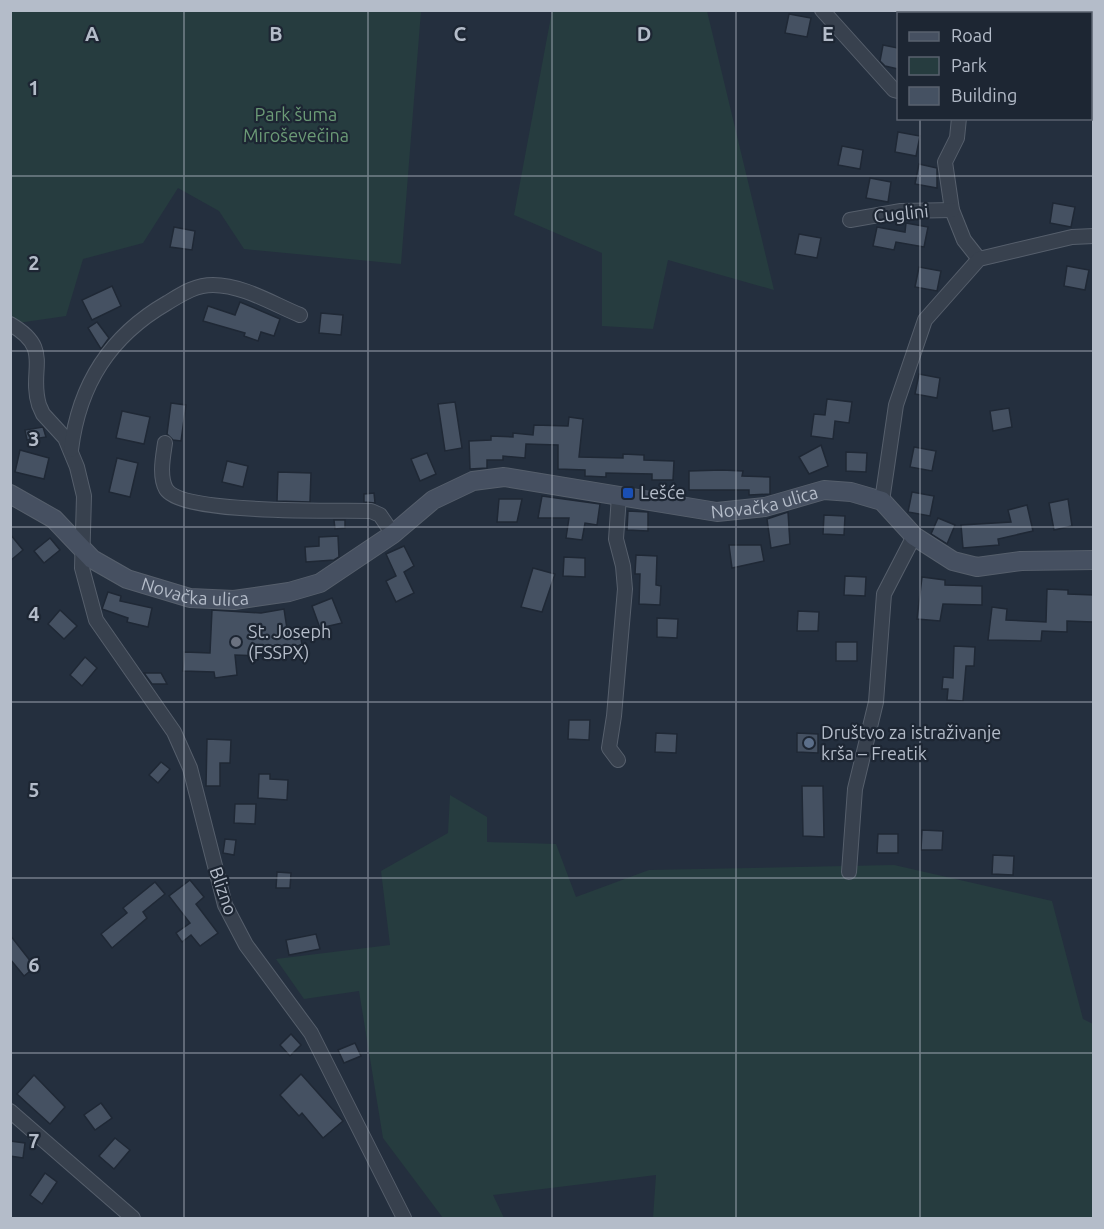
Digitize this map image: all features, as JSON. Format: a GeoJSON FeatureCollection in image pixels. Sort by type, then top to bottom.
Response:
{"type":"FeatureCollection","features":[{"type":"Feature","properties":{"kind":"street"},"geometry":{"type":"LineString","coordinates":[[822,10],[897,91]]}},
{"type":"Feature","properties":{"kind":"street","name":"Cuglini"},"geometry":{"type":"LineString","coordinates":[[959,120],[957,138],[945,162],[952,210],[964,240],[980,259]]}},
{"type":"Feature","properties":{"kind":"street","name":"Cuglini"},"geometry":{"type":"LineString","coordinates":[[850,220],[901,211],[952,210]]}},
{"type":"Feature","properties":{"kind":"street"},"geometry":{"type":"LineString","coordinates":[[1094,236],[1072,237],[980,259],[925,320],[896,405],[882,501],[914,536],[953,561],[977,567],[1021,561],[1094,560]]}},
{"type":"Feature","properties":{"kind":"street"},"geometry":{"type":"LineString","coordinates":[[71,450],[75,420],[92,378],[124,334],[154,311],[194,288],[216,285],[246,292],[300,315]]}},
{"type":"Feature","properties":{"kind":"street"},"geometry":{"type":"LineString","coordinates":[[10,324],[27,334],[37,356],[39,405],[71,450]]}},
{"type":"Feature","properties":{"kind":"street"},"geometry":{"type":"LineString","coordinates":[[165,443],[162,471],[164,483],[167,490],[181,499],[220,507],[371,511],[380,515],[393,534]]}},
{"type":"Feature","properties":{"kind":"street","name":"Blizno"},"geometry":{"type":"LineString","coordinates":[[71,450],[84,496],[82,568],[96,620],[174,732],[190,768],[225,905],[246,945],[311,1033],[404,1218]]}},
{"type":"Feature","properties":{"kind":"street","name":"Novačka ulica"},"geometry":{"type":"LineString","coordinates":[[10,494],[54,519],[98,563],[127,579],[190,598],[234,600],[289,592],[321,583],[393,534],[433,500],[473,481],[504,477],[717,512],[765,507],[824,490],[851,492],[882,501]]}},
{"type":"Feature","properties":{"kind":"street"},"geometry":{"type":"LineString","coordinates":[[618,760],[609,748],[625,589],[623,566],[616,539],[619,496]]}},
{"type":"Feature","properties":{"kind":"street"},"geometry":{"type":"LineString","coordinates":[[849,872],[855,789],[876,702],[884,594],[914,536]]}},
{"type":"Feature","properties":{"kind":"street"},"geometry":{"type":"LineString","coordinates":[[10,1111],[133,1218]]}},
{"type":"Feature","properties":{"kind":"green space","name":"Park šuma Miroševečina"},"geometry":{"type":"Polygon","coordinates":[[[10,11],[421,11],[401,264],[244,249],[219,211],[178,188],[143,243],[83,259],[66,316],[11,324],[10,11]]]}},
{"type":"Feature","properties":{"kind":"green space"},"geometry":{"type":"Polygon","coordinates":[[[552,11],[707,11],[774,290],[668,260],[653,329],[602,326],[602,253],[514,215],[552,11]]]}},
{"type":"Feature","properties":{"kind":"green space"},"geometry":{"type":"Polygon","coordinates":[[[450,795],[487,817],[487,842],[556,844],[576,897],[649,870],[894,865],[1052,901],[1083,1019],[1093,1024],[1093,1218],[653,1218],[656,1175],[493,1195],[504,1218],[443,1218],[383,1138],[359,991],[304,999],[276,959],[390,945],[381,871],[448,833],[450,795]]]}},
{"type":"Feature","properties":{"kind":"building"},"geometry":{"type":"Polygon","coordinates":[[[789,14],[811,18],[807,37],[785,33],[789,14]]]}},
{"type":"Feature","properties":{"kind":"building"},"geometry":{"type":"Polygon","coordinates":[[[883,45],[897,48],[897,69],[885,66],[880,61],[883,45]]]}},
{"type":"Feature","properties":{"kind":"building"},"geometry":{"type":"Polygon","coordinates":[[[898,132],[920,136],[916,156],[895,152],[898,132]]]}},
{"type":"Feature","properties":{"kind":"building"},"geometry":{"type":"Polygon","coordinates":[[[842,146],[863,150],[860,169],[838,165],[842,146]]]}},
{"type":"Feature","properties":{"kind":"building"},"geometry":{"type":"Polygon","coordinates":[[[919,164],[937,168],[937,188],[915,184],[919,164]]]}},
{"type":"Feature","properties":{"kind":"building"},"geometry":{"type":"Polygon","coordinates":[[[870,178],[891,182],[888,202],[866,198],[870,178]]]}},
{"type":"Feature","properties":{"kind":"building"},"geometry":{"type":"Polygon","coordinates":[[[1053,203],[1075,207],[1071,227],[1050,223],[1053,203]]]}},
{"type":"Feature","properties":{"kind":"building"},"geometry":{"type":"Polygon","coordinates":[[[906,223],[928,227],[924,247],[896,242],[894,250],[873,246],[877,227],[905,232],[906,223]]]}},
{"type":"Feature","properties":{"kind":"building"},"geometry":{"type":"Polygon","coordinates":[[[174,227],[195,231],[192,250],[170,247],[174,227]]]}},
{"type":"Feature","properties":{"kind":"building"},"geometry":{"type":"Polygon","coordinates":[[[799,234],[821,238],[817,258],[795,254],[799,234]]]}},
{"type":"Feature","properties":{"kind":"building"},"geometry":{"type":"Polygon","coordinates":[[[1067,266],[1089,270],[1085,290],[1064,286],[1067,266]]]}},
{"type":"Feature","properties":{"kind":"building"},"geometry":{"type":"Polygon","coordinates":[[[919,267],[941,271],[937,291],[915,287],[919,267]]]}},
{"type":"Feature","properties":{"kind":"building"},"geometry":{"type":"Polygon","coordinates":[[[112,286],[121,306],[92,320],[82,300],[112,286]]]}},
{"type":"Feature","properties":{"kind":"building"},"geometry":{"type":"Polygon","coordinates":[[[240,302],[280,319],[274,336],[261,332],[258,341],[244,336],[245,333],[203,321],[208,306],[235,315],[240,302]]]}},
{"type":"Feature","properties":{"kind":"building"},"geometry":{"type":"Polygon","coordinates":[[[321,313],[343,315],[341,335],[319,333],[321,313]]]}},
{"type":"Feature","properties":{"kind":"building"},"geometry":{"type":"Polygon","coordinates":[[[97,322],[109,338],[101,349],[88,328],[97,322]]]}},
{"type":"Feature","properties":{"kind":"building"},"geometry":{"type":"Polygon","coordinates":[[[919,374],[940,378],[937,398],[915,394],[919,374]]]}},
{"type":"Feature","properties":{"kind":"building"},"geometry":{"type":"Polygon","coordinates":[[[827,399],[852,402],[849,423],[835,421],[833,439],[811,436],[814,414],[825,415],[827,399]]]}},
{"type":"Feature","properties":{"kind":"building"},"geometry":{"type":"Polygon","coordinates":[[[455,402],[462,448],[445,451],[438,404],[455,402]]]}},
{"type":"Feature","properties":{"kind":"building"},"geometry":{"type":"Polygon","coordinates":[[[171,403],[186,405],[181,441],[173,440],[167,434],[171,403]]]}},
{"type":"Feature","properties":{"kind":"building"},"geometry":{"type":"Polygon","coordinates":[[[1009,408],[1012,427],[993,431],[990,411],[1009,408]]]}},
{"type":"Feature","properties":{"kind":"building"},"geometry":{"type":"Polygon","coordinates":[[[122,411],[150,417],[144,444],[116,438],[122,411]]]}},
{"type":"Feature","properties":{"kind":"building"},"geometry":{"type":"Polygon","coordinates":[[[569,417],[583,419],[579,457],[623,458],[623,454],[644,455],[644,460],[674,461],[673,480],[652,480],[652,474],[606,473],[606,477],[585,476],[585,470],[558,469],[558,445],[526,444],[525,458],[503,456],[503,460],[487,460],[487,468],[470,469],[469,441],[491,440],[491,436],[513,437],[513,433],[533,435],[534,425],[568,426],[569,417]]]}},
{"type":"Feature","properties":{"kind":"building"},"geometry":{"type":"Polygon","coordinates":[[[43,427],[46,437],[27,440],[25,430],[43,427]]]}},
{"type":"Feature","properties":{"kind":"building"},"geometry":{"type":"Polygon","coordinates":[[[821,445],[828,466],[809,474],[799,457],[821,445]]]}},
{"type":"Feature","properties":{"kind":"building"},"geometry":{"type":"Polygon","coordinates":[[[914,447],[936,451],[932,471],[910,467],[914,447]]]}},
{"type":"Feature","properties":{"kind":"building"},"geometry":{"type":"Polygon","coordinates":[[[20,450],[49,458],[44,479],[15,472],[20,450]]]}},
{"type":"Feature","properties":{"kind":"building"},"geometry":{"type":"Polygon","coordinates":[[[846,452],[867,453],[866,472],[846,471],[846,452]]]}},
{"type":"Feature","properties":{"kind":"building"},"geometry":{"type":"Polygon","coordinates":[[[427,453],[436,474],[420,481],[411,459],[427,453]]]}},
{"type":"Feature","properties":{"kind":"building"},"geometry":{"type":"Polygon","coordinates":[[[117,458],[138,463],[130,497],[109,492],[117,458]]]}},
{"type":"Feature","properties":{"kind":"building"},"geometry":{"type":"Polygon","coordinates":[[[227,461],[248,466],[243,487],[222,482],[227,461]]]}},
{"type":"Feature","properties":{"kind":"building"},"geometry":{"type":"Polygon","coordinates":[[[689,471],[743,471],[742,476],[770,477],[770,494],[749,495],[749,490],[689,490],[689,471]]]}},
{"type":"Feature","properties":{"kind":"building"},"geometry":{"type":"Polygon","coordinates":[[[278,472],[311,473],[310,502],[277,501],[278,472]]]}},
{"type":"Feature","properties":{"kind":"building"},"geometry":{"type":"Polygon","coordinates":[[[912,492],[934,496],[930,516],[908,512],[912,492]]]}},
{"type":"Feature","properties":{"kind":"building"},"geometry":{"type":"Polygon","coordinates":[[[374,493],[375,503],[364,502],[364,494],[374,493]]]}},
{"type":"Feature","properties":{"kind":"building"},"geometry":{"type":"Polygon","coordinates":[[[542,496],[600,504],[597,525],[585,523],[582,540],[566,538],[569,518],[538,518],[542,496]]]}},
{"type":"Feature","properties":{"kind":"building"},"geometry":{"type":"Polygon","coordinates":[[[499,499],[522,499],[517,522],[497,522],[499,499]]]}},
{"type":"Feature","properties":{"kind":"building"},"geometry":{"type":"Polygon","coordinates":[[[1068,499],[1072,526],[1054,530],[1049,503],[1068,499]]]}},
{"type":"Feature","properties":{"kind":"building"},"geometry":{"type":"Polygon","coordinates":[[[1027,505],[1033,531],[998,539],[999,545],[963,548],[961,525],[1011,522],[1008,510],[1027,505]]]}},
{"type":"Feature","properties":{"kind":"building"},"geometry":{"type":"Polygon","coordinates":[[[628,511],[648,512],[648,531],[627,530],[628,511]]]}},
{"type":"Feature","properties":{"kind":"building"},"geometry":{"type":"Polygon","coordinates":[[[788,512],[790,544],[771,548],[767,519],[788,512]]]}},
{"type":"Feature","properties":{"kind":"building"},"geometry":{"type":"Polygon","coordinates":[[[824,515],[845,516],[844,535],[823,534],[824,515]]]}},
{"type":"Feature","properties":{"kind":"building"},"geometry":{"type":"Polygon","coordinates":[[[938,518],[955,525],[947,544],[931,534],[938,518]]]}},
{"type":"Feature","properties":{"kind":"building"},"geometry":{"type":"Polygon","coordinates":[[[334,520],[345,520],[345,528],[335,529],[334,520]]]}},
{"type":"Feature","properties":{"kind":"building"},"geometry":{"type":"Polygon","coordinates":[[[10,534],[23,550],[10,561],[10,534]]]}},
{"type":"Feature","properties":{"kind":"building"},"geometry":{"type":"Polygon","coordinates":[[[338,536],[339,557],[334,560],[306,562],[305,547],[319,546],[319,537],[338,536]]]}},
{"type":"Feature","properties":{"kind":"building"},"geometry":{"type":"Polygon","coordinates":[[[50,538],[60,550],[44,563],[34,551],[50,538]]]}},
{"type":"Feature","properties":{"kind":"building"},"geometry":{"type":"Polygon","coordinates":[[[729,545],[761,545],[764,561],[732,568],[729,545]]]}},
{"type":"Feature","properties":{"kind":"building"},"geometry":{"type":"Polygon","coordinates":[[[404,546],[414,566],[404,572],[414,593],[396,602],[386,581],[396,576],[386,554],[404,546]]]}},
{"type":"Feature","properties":{"kind":"building"},"geometry":{"type":"Polygon","coordinates":[[[636,555],[657,556],[656,585],[661,586],[660,605],[639,604],[640,574],[635,574],[636,555]]]}},
{"type":"Feature","properties":{"kind":"building"},"geometry":{"type":"Polygon","coordinates":[[[564,557],[585,558],[585,577],[563,576],[564,557]]]}},
{"type":"Feature","properties":{"kind":"building"},"geometry":{"type":"Polygon","coordinates":[[[533,568],[555,574],[542,612],[521,607],[533,568]]]}},
{"type":"Feature","properties":{"kind":"building"},"geometry":{"type":"Polygon","coordinates":[[[845,576],[866,577],[865,596],[844,595],[845,576]]]}},
{"type":"Feature","properties":{"kind":"building"},"geometry":{"type":"Polygon","coordinates":[[[922,577],[945,580],[945,585],[982,586],[982,605],[943,604],[940,621],[917,619],[922,577]]]}},
{"type":"Feature","properties":{"kind":"building"},"geometry":{"type":"Polygon","coordinates":[[[1047,589],[1068,590],[1068,594],[1094,595],[1093,622],[1067,621],[1067,632],[1042,631],[1041,641],[988,640],[992,607],[1007,609],[1006,620],[1046,622],[1047,589]]]}},
{"type":"Feature","properties":{"kind":"building"},"geometry":{"type":"Polygon","coordinates":[[[108,592],[121,596],[120,601],[152,608],[148,627],[127,622],[128,618],[102,609],[108,592]]]}},
{"type":"Feature","properties":{"kind":"building"},"geometry":{"type":"Polygon","coordinates":[[[332,598],[342,623],[320,628],[312,606],[332,598]]]}},
{"type":"Feature","properties":{"kind":"building"},"geometry":{"type":"Polygon","coordinates":[[[284,609],[287,629],[299,627],[302,645],[261,652],[261,656],[235,655],[237,675],[215,678],[214,672],[183,671],[184,652],[210,653],[212,610],[261,613],[284,609]]]}},
{"type":"Feature","properties":{"kind":"building"},"geometry":{"type":"Polygon","coordinates":[[[60,610],[77,626],[64,639],[48,624],[60,610]]]}},
{"type":"Feature","properties":{"kind":"building"},"geometry":{"type":"Polygon","coordinates":[[[798,611],[819,612],[818,631],[797,631],[798,611]]]}},
{"type":"Feature","properties":{"kind":"building"},"geometry":{"type":"Polygon","coordinates":[[[657,618],[678,619],[677,638],[657,637],[657,618]]]}},
{"type":"Feature","properties":{"kind":"building"},"geometry":{"type":"Polygon","coordinates":[[[836,642],[857,642],[857,661],[836,661],[836,642]]]}},
{"type":"Feature","properties":{"kind":"building"},"geometry":{"type":"Polygon","coordinates":[[[954,646],[975,647],[974,666],[966,666],[963,701],[947,700],[948,689],[942,689],[943,677],[953,678],[954,646]]]}},
{"type":"Feature","properties":{"kind":"building"},"geometry":{"type":"Polygon","coordinates":[[[85,657],[97,668],[82,686],[70,675],[85,657]]]}},
{"type":"Feature","properties":{"kind":"building"},"geometry":{"type":"Polygon","coordinates":[[[144,673],[161,673],[167,684],[152,684],[144,673]]]}},
{"type":"Feature","properties":{"kind":"building"},"geometry":{"type":"Polygon","coordinates":[[[569,720],[590,720],[589,740],[568,739],[569,720]]]}},
{"type":"Feature","properties":{"kind":"building"},"geometry":{"type":"Polygon","coordinates":[[[656,733],[677,734],[676,753],[655,752],[656,733]]]}},
{"type":"Feature","properties":{"kind":"building"},"geometry":{"type":"Polygon","coordinates":[[[797,733],[818,734],[818,753],[797,752],[797,733]]]}},
{"type":"Feature","properties":{"kind":"building"},"geometry":{"type":"Polygon","coordinates":[[[207,739],[231,740],[230,763],[220,763],[220,786],[206,786],[207,739]]]}},
{"type":"Feature","properties":{"kind":"building"},"geometry":{"type":"Polygon","coordinates":[[[161,762],[170,769],[158,783],[149,775],[161,762]]]}},
{"type":"Feature","properties":{"kind":"building"},"geometry":{"type":"Polygon","coordinates":[[[259,774],[270,774],[270,779],[288,780],[287,800],[258,798],[259,774]]]}},
{"type":"Feature","properties":{"kind":"building"},"geometry":{"type":"Polygon","coordinates":[[[802,786],[823,786],[824,837],[803,836],[802,786]]]}},
{"type":"Feature","properties":{"kind":"building"},"geometry":{"type":"Polygon","coordinates":[[[235,804],[256,804],[255,824],[234,823],[235,804]]]}},
{"type":"Feature","properties":{"kind":"building"},"geometry":{"type":"Polygon","coordinates":[[[922,830],[943,831],[942,850],[921,850],[922,830]]]}},
{"type":"Feature","properties":{"kind":"building"},"geometry":{"type":"Polygon","coordinates":[[[878,834],[898,834],[898,853],[877,853],[878,834]]]}},
{"type":"Feature","properties":{"kind":"building"},"geometry":{"type":"Polygon","coordinates":[[[225,839],[236,840],[234,855],[223,853],[225,839]]]}},
{"type":"Feature","properties":{"kind":"building"},"geometry":{"type":"Polygon","coordinates":[[[993,855],[1014,856],[1013,875],[992,874],[993,855]]]}},
{"type":"Feature","properties":{"kind":"building"},"geometry":{"type":"Polygon","coordinates":[[[277,872],[291,873],[290,888],[276,888],[277,872]]]}},
{"type":"Feature","properties":{"kind":"building"},"geometry":{"type":"Polygon","coordinates":[[[190,880],[204,897],[196,904],[218,933],[200,946],[191,935],[182,942],[176,933],[190,923],[169,896],[190,880]]]}},
{"type":"Feature","properties":{"kind":"building"},"geometry":{"type":"Polygon","coordinates":[[[155,882],[165,894],[143,912],[147,918],[112,948],[101,934],[127,913],[123,908],[155,882]]]}},
{"type":"Feature","properties":{"kind":"building"},"geometry":{"type":"Polygon","coordinates":[[[316,934],[320,949],[289,955],[286,940],[316,934]]]}},
{"type":"Feature","properties":{"kind":"building"},"geometry":{"type":"Polygon","coordinates":[[[10,935],[35,967],[24,976],[10,959],[10,935]]]}},
{"type":"Feature","properties":{"kind":"building"},"geometry":{"type":"Polygon","coordinates":[[[291,1034],[301,1045],[290,1056],[280,1045],[291,1034]]]}},
{"type":"Feature","properties":{"kind":"building"},"geometry":{"type":"Polygon","coordinates":[[[355,1043],[361,1056],[344,1063],[338,1050],[355,1043]]]}},
{"type":"Feature","properties":{"kind":"building"},"geometry":{"type":"Polygon","coordinates":[[[301,1074],[343,1121],[323,1138],[302,1113],[299,1116],[280,1095],[301,1074]]]}},
{"type":"Feature","properties":{"kind":"building"},"geometry":{"type":"Polygon","coordinates":[[[34,1075],[65,1107],[50,1124],[17,1094],[34,1075]]]}},
{"type":"Feature","properties":{"kind":"building"},"geometry":{"type":"Polygon","coordinates":[[[101,1103],[112,1118],[95,1130],[84,1115],[101,1103]]]}},
{"type":"Feature","properties":{"kind":"building"},"geometry":{"type":"Polygon","coordinates":[[[115,1138],[130,1150],[114,1169],[99,1156],[115,1138]]]}},
{"type":"Feature","properties":{"kind":"building"},"geometry":{"type":"Polygon","coordinates":[[[10,1141],[25,1143],[23,1158],[10,1156],[10,1141]]]}},
{"type":"Feature","properties":{"kind":"building"},"geometry":{"type":"Polygon","coordinates":[[[45,1173],[57,1182],[42,1204],[30,1195],[45,1173]]]}},
{"type":"Feature","properties":{"kind":"place","name":"Lešće"},"geometry":{"type":"Point","coordinates":[628,493]}},
{"type":"Feature","properties":{"kind":"place","name":"St. Joseph (FSSPX)"},"geometry":{"type":"Point","coordinates":[236,642]}},
{"type":"Feature","properties":{"kind":"place","name":"Društvo za istraživanje krša – Freatik"},"geometry":{"type":"Point","coordinates":[809,743]}}]}
